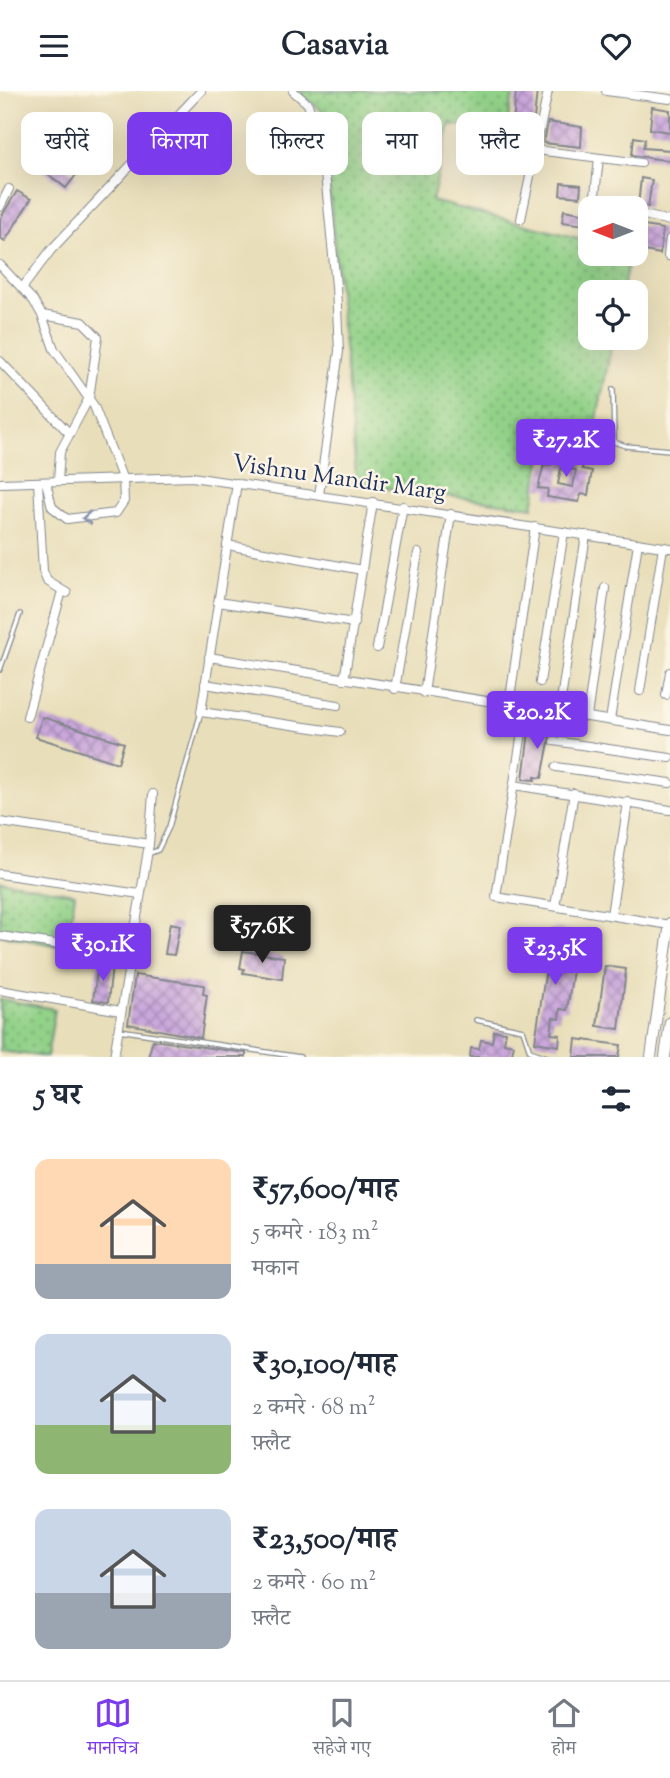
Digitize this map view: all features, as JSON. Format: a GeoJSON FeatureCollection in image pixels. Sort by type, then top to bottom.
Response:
{"type":"FeatureCollection","features":[{"type":"Feature","properties":{"kind":"street"},"geometry":{"type":"LineString","coordinates":[[23,287],[51,250],[201,91]]}},
{"type":"Feature","properties":{"kind":"street"},"geometry":{"type":"LineString","coordinates":[[293,91],[308,104],[323,153],[336,286],[339,351],[319,495]]}},
{"type":"Feature","properties":{"kind":"street"},"geometry":{"type":"LineString","coordinates":[[544,112],[548,91]]}},
{"type":"Feature","properties":{"kind":"street"},"geometry":{"type":"LineString","coordinates":[[606,91],[670,99]]}},
{"type":"Feature","properties":{"kind":"street"},"geometry":{"type":"LineString","coordinates":[[544,151],[641,163]]}},
{"type":"Feature","properties":{"kind":"street"},"geometry":{"type":"LineString","coordinates":[[595,196],[599,158]]}},
{"type":"Feature","properties":{"kind":"street"},"geometry":{"type":"LineString","coordinates":[[522,219],[531,175]]}},
{"type":"Feature","properties":{"kind":"street"},"geometry":{"type":"LineString","coordinates":[[0,207],[9,189]]}},
{"type":"Feature","properties":{"kind":"street"},"geometry":{"type":"LineString","coordinates":[[648,216],[670,221]]}},
{"type":"Feature","properties":{"kind":"street"},"geometry":{"type":"LineString","coordinates":[[668,255],[670,239]]}},
{"type":"Feature","properties":{"kind":"street"},"geometry":{"type":"LineString","coordinates":[[0,265],[23,287],[42,315],[54,349],[89,398],[123,480],[121,509],[107,516],[67,519],[57,513],[47,498],[42,482]]}},
{"type":"Feature","properties":{"kind":"street"},"geometry":{"type":"LineString","coordinates":[[42,315],[83,322],[98,337],[89,398],[68,432],[60,452],[58,481]]}},
{"type":"Feature","properties":{"kind":"street"},"geometry":{"type":"LineString","coordinates":[[0,361],[68,432]]}},
{"type":"Feature","properties":{"kind":"street","name":"Vishnu Mandir Marg"},"geometry":{"type":"LineString","coordinates":[[0,483],[192,477],[403,506],[666,548]]}},
{"type":"Feature","properties":{"kind":"street"},"geometry":{"type":"LineString","coordinates":[[27,717],[64,592],[47,580],[43,571],[42,482]]}},
{"type":"Feature","properties":{"kind":"street"},"geometry":{"type":"LineString","coordinates":[[237,483],[201,712],[340,732]]}},
{"type":"Feature","properties":{"kind":"street"},"geometry":{"type":"LineString","coordinates":[[344,680],[373,502]]}},
{"type":"Feature","properties":{"kind":"street"},"geometry":{"type":"LineString","coordinates":[[377,647],[403,506]]}},
{"type":"Feature","properties":{"kind":"street"},"geometry":{"type":"LineString","coordinates":[[424,693],[451,514]]}},
{"type":"Feature","properties":{"kind":"street"},"geometry":{"type":"LineString","coordinates":[[509,705],[535,527]]}},
{"type":"Feature","properties":{"kind":"street"},"geometry":{"type":"LineString","coordinates":[[540,681],[564,531]]}},
{"type":"Feature","properties":{"kind":"street"},"geometry":{"type":"LineString","coordinates":[[559,713],[586,535]]}},
{"type":"Feature","properties":{"kind":"street"},"geometry":{"type":"LineString","coordinates":[[610,720],[638,543]]}},
{"type":"Feature","properties":{"kind":"street"},"geometry":{"type":"LineString","coordinates":[[227,545],[362,570]]}},
{"type":"Feature","properties":{"kind":"street"},"geometry":{"type":"LineString","coordinates":[[640,691],[666,548]]}},
{"type":"Feature","properties":{"kind":"street"},"geometry":{"type":"LineString","coordinates":[[395,688],[418,553]]}},
{"type":"Feature","properties":{"kind":"street"},"geometry":{"type":"LineString","coordinates":[[587,717],[605,588]]}},
{"type":"Feature","properties":{"kind":"street"},"geometry":{"type":"LineString","coordinates":[[218,602],[354,623]]}},
{"type":"Feature","properties":{"kind":"street"},"geometry":{"type":"LineString","coordinates":[[209,657],[670,730]]}},
{"type":"Feature","properties":{"kind":"street"},"geometry":{"type":"LineString","coordinates":[[666,695],[670,672]]}},
{"type":"Feature","properties":{"kind":"street"},"geometry":{"type":"LineString","coordinates":[[205,684],[338,705]]}},
{"type":"Feature","properties":{"kind":"street"},"geometry":{"type":"LineString","coordinates":[[526,707],[496,897],[670,924],[651,1057]]}},
{"type":"Feature","properties":{"kind":"street"},"geometry":{"type":"LineString","coordinates":[[554,741],[670,758]]}},
{"type":"Feature","properties":{"kind":"street"},"geometry":{"type":"LineString","coordinates":[[556,767],[670,783]]}},
{"type":"Feature","properties":{"kind":"street"},"geometry":{"type":"LineString","coordinates":[[514,785],[670,810]]}},
{"type":"Feature","properties":{"kind":"street"},"geometry":{"type":"LineString","coordinates":[[555,906],[574,793]]}},
{"type":"Feature","properties":{"kind":"street"},"geometry":{"type":"LineString","coordinates":[[114,1057],[149,844],[153,794]]}},
{"type":"Feature","properties":{"kind":"street"},"geometry":{"type":"LineString","coordinates":[[611,915],[628,802]]}},
{"type":"Feature","properties":{"kind":"street"},"geometry":{"type":"LineString","coordinates":[[0,822],[149,844]]}},
{"type":"Feature","properties":{"kind":"street"},"geometry":{"type":"LineString","coordinates":[[0,874],[140,894]]}},
{"type":"Feature","properties":{"kind":"street"},"geometry":{"type":"LineString","coordinates":[[0,936],[129,955]]}},
{"type":"Feature","properties":{"kind":"street"},"geometry":{"type":"LineString","coordinates":[[0,990],[121,1011]]}},
{"type":"Feature","properties":{"kind":"street"},"geometry":{"type":"LineString","coordinates":[[665,1057],[670,1022]]}},
{"type":"Feature","properties":{"kind":"lane"},"geometry":{"type":"LineString","coordinates":[[614,389],[614,442],[626,446],[670,450]]}},
{"type":"Feature","properties":{"kind":"lane"},"geometry":{"type":"LineString","coordinates":[[0,670],[20,614]]}},
{"type":"Feature","properties":{"kind":"lane"},"geometry":{"type":"LineString","coordinates":[[147,854],[158,851],[169,827],[201,712]]}},
{"type":"Feature","properties":{"kind":"lane"},"geometry":{"type":"LineString","coordinates":[[476,1020],[523,1030],[530,1051],[529,1057]]}},
{"type":"Feature","properties":{"kind":"lane"},"geometry":{"type":"LineString","coordinates":[[118,1030],[300,1057]]}},
{"type":"Feature","properties":{"kind":"lane"},"geometry":{"type":"LineString","coordinates":[[530,1051],[547,1057]]}},
{"type":"Feature","properties":{"kind":"green space"},"geometry":{"type":"Polygon","coordinates":[[[298,91],[514,91],[509,112],[456,112],[456,125],[450,124],[442,158],[442,112],[362,112],[362,175],[438,175],[432,201],[578,238],[578,266],[627,266],[625,280],[578,280],[578,350],[611,350],[590,453],[544,444],[533,507],[357,484],[328,175],[348,175],[348,112],[322,111],[298,91]]]}},
{"type":"Feature","properties":{"kind":"green space"},"geometry":{"type":"Polygon","coordinates":[[[0,881],[75,894],[66,947],[0,935],[0,881]]]}},
{"type":"Feature","properties":{"kind":"green space"},"geometry":{"type":"Polygon","coordinates":[[[0,999],[55,1009],[47,1057],[0,1051],[0,999]]]}},
{"type":"Feature","properties":{"kind":"building"},"geometry":{"type":"Polygon","coordinates":[[[516,91],[537,91],[535,112],[514,112],[516,91]]]}},
{"type":"Feature","properties":{"kind":"building"},"geometry":{"type":"Polygon","coordinates":[[[652,107],[670,110],[670,132],[650,129],[652,107]]]}},
{"type":"Feature","properties":{"kind":"building"},"geometry":{"type":"Polygon","coordinates":[[[548,122],[582,127],[581,147],[544,143],[548,122]]]}},
{"type":"Feature","properties":{"kind":"building"},"geometry":{"type":"Polygon","coordinates":[[[634,137],[645,139],[643,148],[670,150],[670,161],[632,155],[634,137]]]}},
{"type":"Feature","properties":{"kind":"building"},"geometry":{"type":"Polygon","coordinates":[[[49,175],[76,175],[66,188],[49,175]]]}},
{"type":"Feature","properties":{"kind":"building"},"geometry":{"type":"Polygon","coordinates":[[[641,178],[652,180],[648,207],[648,196],[639,196],[641,178]]]}},
{"type":"Feature","properties":{"kind":"building"},"geometry":{"type":"Polygon","coordinates":[[[561,183],[581,185],[580,196],[560,195],[561,183]]]}},
{"type":"Feature","properties":{"kind":"building"},"geometry":{"type":"Polygon","coordinates":[[[17,191],[31,199],[5,241],[0,238],[0,219],[17,191]]]}},
{"type":"Feature","properties":{"kind":"building"},"geometry":{"type":"Polygon","coordinates":[[[564,210],[578,212],[578,224],[562,222],[564,210]]]}},
{"type":"Feature","properties":{"kind":"building"},"geometry":{"type":"Polygon","coordinates":[[[648,227],[663,229],[660,254],[648,252],[648,227]]]}},
{"type":"Feature","properties":{"kind":"building"},"geometry":{"type":"Polygon","coordinates":[[[553,456],[583,461],[582,469],[592,471],[588,495],[581,494],[579,502],[547,497],[548,489],[538,488],[544,464],[551,465],[553,456]],[[561,468],[558,484],[573,487],[576,470],[561,468]]]}},
{"type":"Feature","properties":{"kind":"building"},"geometry":{"type":"Polygon","coordinates":[[[42,717],[124,743],[118,763],[36,737],[42,717]]]}},
{"type":"Feature","properties":{"kind":"building"},"geometry":{"type":"Polygon","coordinates":[[[530,724],[552,727],[542,778],[535,777],[535,780],[523,779],[530,724]]]}},
{"type":"Feature","properties":{"kind":"building"},"geometry":{"type":"Polygon","coordinates":[[[170,923],[180,925],[174,955],[165,954],[170,923]]]}},
{"type":"Feature","properties":{"kind":"building"},"geometry":{"type":"Polygon","coordinates":[[[552,928],[574,931],[572,944],[563,943],[561,957],[567,958],[566,969],[573,970],[567,1010],[560,1009],[559,1019],[553,1018],[551,1034],[560,1035],[559,1046],[535,1042],[552,928]]]}},
{"type":"Feature","properties":{"kind":"building"},"geometry":{"type":"Polygon","coordinates":[[[243,951],[284,957],[282,979],[243,973],[244,969],[240,968],[243,951]]]}},
{"type":"Feature","properties":{"kind":"building"},"geometry":{"type":"Polygon","coordinates":[[[98,964],[112,966],[108,1002],[93,1000],[98,964]]]}},
{"type":"Feature","properties":{"kind":"building"},"geometry":{"type":"Polygon","coordinates":[[[605,966],[626,969],[619,1029],[597,1026],[605,966]]]}},
{"type":"Feature","properties":{"kind":"building"},"geometry":{"type":"Polygon","coordinates":[[[135,975],[204,985],[203,994],[207,995],[201,1038],[128,1024],[135,975]]]}},
{"type":"Feature","properties":{"kind":"building"},"geometry":{"type":"Polygon","coordinates":[[[494,1031],[506,1032],[504,1043],[514,1045],[511,1057],[470,1057],[471,1048],[479,1049],[481,1040],[492,1042],[494,1031]]]}},
{"type":"Feature","properties":{"kind":"building"},"geometry":{"type":"Polygon","coordinates":[[[576,1039],[621,1045],[619,1057],[574,1057],[576,1039]]]}},
{"type":"Feature","properties":{"kind":"building"},"geometry":{"type":"Polygon","coordinates":[[[153,1040],[246,1053],[246,1057],[148,1057],[153,1040]]]}}]}
